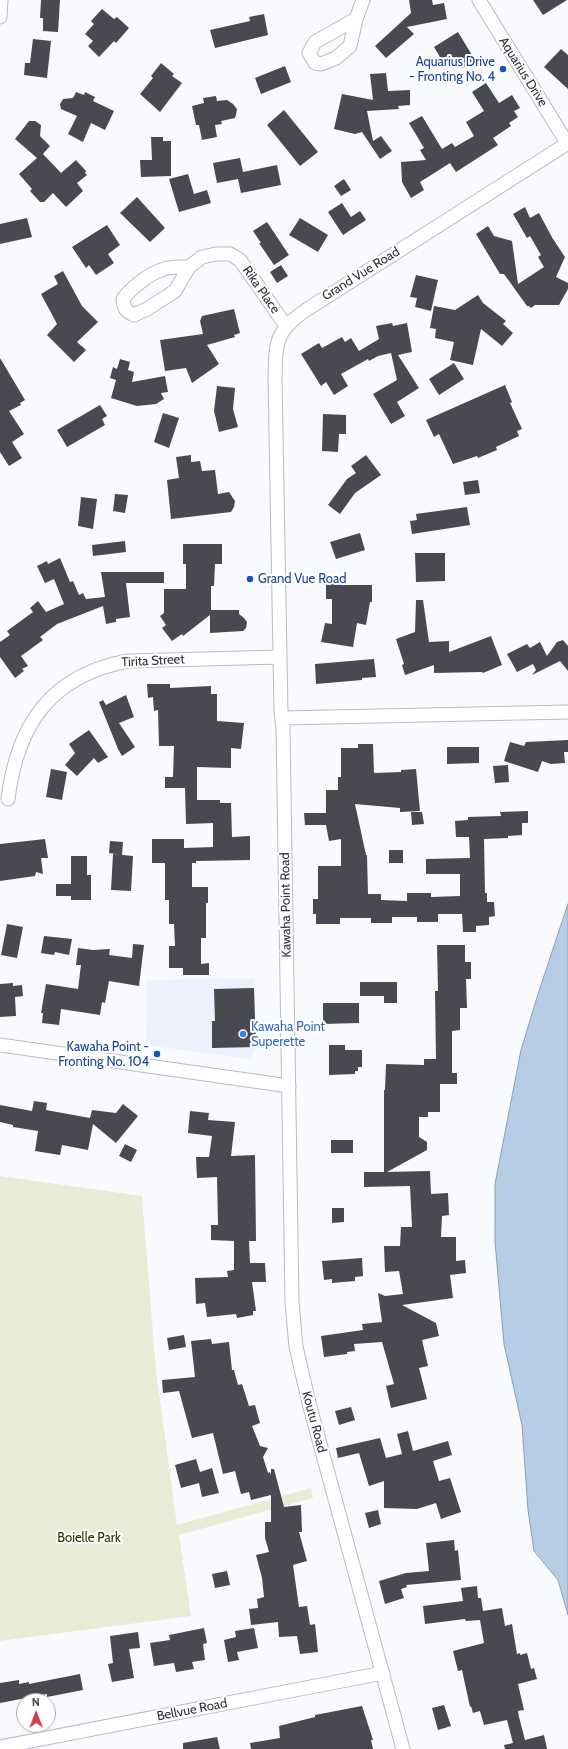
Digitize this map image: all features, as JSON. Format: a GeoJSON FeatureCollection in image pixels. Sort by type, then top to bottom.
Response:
{"type":"FeatureCollection","features":[{"type":"Feature","properties":{"kind":"street"},"geometry":{"type":"LineString","coordinates":[[0,17],[1,0]]}},
{"type":"Feature","properties":{"kind":"street"},"geometry":{"type":"LineString","coordinates":[[356,19],[363,0]]}},
{"type":"Feature","properties":{"kind":"street","name":"Aquarius Drive"},"geometry":{"type":"LineString","coordinates":[[479,0],[567,143]]}},
{"type":"Feature","properties":{"kind":"street","name":"Grand Vue Road"},"geometry":{"type":"LineString","coordinates":[[282,718],[275,378],[279,338],[286,326],[322,299],[567,143]]}},
{"type":"Feature","properties":{"kind":"street","name":"Rika Place"},"geometry":{"type":"LineString","coordinates":[[189,267],[160,270],[129,291],[123,299],[124,307],[127,312],[134,315],[147,309],[175,291],[189,267],[202,257],[216,254],[230,254],[240,260],[286,326]]}},
{"type":"Feature","properties":{"kind":"street","name":"Tirita Street"},"geometry":{"type":"LineString","coordinates":[[8,799],[16,757],[29,726],[53,696],[80,677],[94,670],[128,661],[280,657]]}},
{"type":"Feature","properties":{"kind":"street"},"geometry":{"type":"LineString","coordinates":[[282,718],[568,712]]}},
{"type":"Feature","properties":{"kind":"street","name":"Kawaha Point Road"},"geometry":{"type":"LineString","coordinates":[[282,718],[289,1086]]}},
{"type":"Feature","properties":{"kind":"street"},"geometry":{"type":"LineString","coordinates":[[0,1045],[289,1086]]}},
{"type":"Feature","properties":{"kind":"street","name":"Koutu Road"},"geometry":{"type":"LineString","coordinates":[[289,1086],[292,1302],[296,1347],[310,1407],[384,1673],[403,1749]]}},
{"type":"Feature","properties":{"kind":"street","name":"Bellvue Road"},"geometry":{"type":"LineString","coordinates":[[0,1747],[384,1673]]}},
{"type":"Feature","properties":{"kind":"shaded area"},"geometry":{"type":"Polygon","coordinates":[[[254,978],[255,1052],[249,1059],[146,1045],[147,980],[254,978]]]}},
{"type":"Feature","properties":{"kind":"green space","name":"Boielle Park"},"geometry":{"type":"Polygon","coordinates":[[[0,1176],[142,1196],[156,1371],[177,1525],[311,1488],[313,1498],[179,1535],[191,1616],[0,1641],[0,1176]]]}},
{"type":"Feature","properties":{"kind":"water"},"geometry":{"type":"Polygon","coordinates":[[[568,904],[568,1615],[558,1580],[534,1551],[528,1510],[522,1425],[504,1344],[495,1242],[495,1184],[521,1050],[568,904]]]}},
{"type":"Feature","properties":{"kind":"building"},"geometry":{"type":"Polygon","coordinates":[[[41,0],[60,0],[58,32],[43,31],[43,18],[40,18],[41,0]]]}},
{"type":"Feature","properties":{"kind":"building"},"geometry":{"type":"Polygon","coordinates":[[[409,0],[432,0],[433,5],[444,3],[447,19],[407,27],[414,34],[386,58],[375,46],[411,13],[409,0]]]}},
{"type":"Feature","properties":{"kind":"building"},"geometry":{"type":"Polygon","coordinates":[[[533,0],[567,0],[543,15],[533,0]]]}},
{"type":"Feature","properties":{"kind":"building"},"geometry":{"type":"Polygon","coordinates":[[[102,9],[114,19],[117,17],[129,28],[116,43],[114,41],[99,57],[88,46],[93,41],[85,34],[94,24],[91,21],[102,9]]]}},
{"type":"Feature","properties":{"kind":"building"},"geometry":{"type":"Polygon","coordinates":[[[264,14],[268,35],[215,48],[210,30],[250,21],[249,17],[264,14]]]}},
{"type":"Feature","properties":{"kind":"building"},"geometry":{"type":"Polygon","coordinates":[[[458,32],[475,60],[462,68],[457,61],[446,67],[434,47],[458,32]]]}},
{"type":"Feature","properties":{"kind":"building"},"geometry":{"type":"Polygon","coordinates":[[[33,39],[51,41],[47,78],[24,75],[25,63],[30,63],[33,39]]]}},
{"type":"Feature","properties":{"kind":"building"},"geometry":{"type":"Polygon","coordinates":[[[561,49],[568,55],[568,89],[544,67],[561,49]]]}},
{"type":"Feature","properties":{"kind":"building"},"geometry":{"type":"Polygon","coordinates":[[[161,63],[174,74],[172,76],[182,83],[160,112],[140,94],[153,78],[151,76],[161,63]]]}},
{"type":"Feature","properties":{"kind":"building"},"geometry":{"type":"Polygon","coordinates":[[[285,66],[291,82],[261,94],[255,78],[285,66]]]}},
{"type":"Feature","properties":{"kind":"building"},"geometry":{"type":"Polygon","coordinates":[[[386,73],[388,91],[410,90],[410,105],[398,106],[399,109],[367,111],[373,141],[381,136],[392,151],[380,159],[362,132],[355,134],[334,129],[342,94],[373,100],[370,74],[386,73]]]}},
{"type":"Feature","properties":{"kind":"building"},"geometry":{"type":"Polygon","coordinates":[[[486,83],[499,103],[512,95],[520,108],[514,111],[518,117],[509,123],[511,126],[493,138],[498,145],[456,172],[450,163],[420,182],[424,190],[411,198],[402,182],[401,162],[426,160],[420,150],[424,148],[409,123],[422,116],[442,149],[452,143],[455,147],[474,136],[466,122],[484,111],[472,92],[486,83]]]}},
{"type":"Feature","properties":{"kind":"building"},"geometry":{"type":"Polygon","coordinates":[[[76,92],[84,95],[85,92],[95,97],[93,101],[114,111],[105,130],[91,123],[83,142],[68,134],[77,116],[61,109],[60,104],[63,99],[73,98],[76,92]]]}},
{"type":"Feature","properties":{"kind":"building"},"geometry":{"type":"Polygon","coordinates":[[[216,96],[217,101],[227,100],[233,104],[237,109],[236,115],[235,118],[221,121],[222,124],[215,125],[217,137],[202,140],[199,125],[196,125],[192,106],[204,103],[203,98],[216,96]]]}},
{"type":"Feature","properties":{"kind":"building"},"geometry":{"type":"Polygon","coordinates":[[[284,110],[318,152],[300,166],[267,125],[284,110]]]}},
{"type":"Feature","properties":{"kind":"building"},"geometry":{"type":"Polygon","coordinates":[[[29,121],[35,121],[41,125],[40,136],[50,146],[43,154],[61,173],[76,160],[86,171],[85,173],[87,175],[77,183],[83,191],[66,207],[53,193],[44,202],[40,202],[30,191],[32,189],[19,174],[37,158],[15,139],[29,121]]]}},
{"type":"Feature","properties":{"kind":"building"},"geometry":{"type":"Polygon","coordinates":[[[151,137],[163,137],[163,141],[171,141],[171,176],[141,177],[140,160],[152,160],[151,137]]]}},
{"type":"Feature","properties":{"kind":"building"},"geometry":{"type":"Polygon","coordinates":[[[240,158],[243,172],[277,165],[281,185],[241,193],[238,179],[217,183],[213,163],[240,158]]]}},
{"type":"Feature","properties":{"kind":"building"},"geometry":{"type":"Polygon","coordinates":[[[188,174],[194,194],[207,190],[211,203],[179,212],[169,179],[188,174]]]}},
{"type":"Feature","properties":{"kind":"building"},"geometry":{"type":"Polygon","coordinates":[[[344,179],[351,190],[341,196],[334,186],[344,179]]]}},
{"type":"Feature","properties":{"kind":"building"},"geometry":{"type":"Polygon","coordinates":[[[137,197],[165,228],[150,242],[120,213],[137,197]]]}},
{"type":"Feature","properties":{"kind":"building"},"geometry":{"type":"Polygon","coordinates":[[[342,203],[351,217],[360,211],[366,220],[343,235],[328,212],[342,203]]]}},
{"type":"Feature","properties":{"kind":"building"},"geometry":{"type":"Polygon","coordinates":[[[525,207],[530,218],[539,213],[565,257],[556,277],[568,283],[568,289],[559,305],[535,305],[531,308],[527,306],[504,274],[500,274],[476,234],[488,226],[494,236],[512,241],[518,284],[544,267],[538,257],[541,255],[530,236],[527,238],[513,214],[525,207]]]}},
{"type":"Feature","properties":{"kind":"building"},"geometry":{"type":"Polygon","coordinates":[[[27,218],[32,237],[0,244],[0,224],[27,218]]]}},
{"type":"Feature","properties":{"kind":"building"},"geometry":{"type":"Polygon","coordinates":[[[300,218],[328,235],[318,252],[289,235],[300,218]]]}},
{"type":"Feature","properties":{"kind":"building"},"geometry":{"type":"Polygon","coordinates":[[[267,222],[289,255],[274,265],[259,243],[261,243],[253,231],[267,222]]]}},
{"type":"Feature","properties":{"kind":"building"},"geometry":{"type":"Polygon","coordinates":[[[107,225],[120,245],[108,254],[114,263],[96,275],[89,265],[86,268],[72,247],[107,225]]]}},
{"type":"Feature","properties":{"kind":"building"},"geometry":{"type":"Polygon","coordinates":[[[281,265],[288,276],[277,283],[270,272],[281,265]]]}},
{"type":"Feature","properties":{"kind":"building"},"geometry":{"type":"Polygon","coordinates":[[[63,271],[82,306],[98,322],[77,342],[86,350],[74,362],[47,335],[57,324],[41,294],[58,284],[54,276],[63,271]]]}},
{"type":"Feature","properties":{"kind":"building"},"geometry":{"type":"Polygon","coordinates":[[[416,275],[438,280],[431,311],[415,307],[417,298],[410,297],[416,275]]]}},
{"type":"Feature","properties":{"kind":"building"},"geometry":{"type":"Polygon","coordinates":[[[478,295],[483,303],[506,321],[503,324],[513,333],[502,346],[481,329],[473,365],[450,360],[454,342],[435,338],[436,329],[430,328],[434,306],[455,310],[478,295]]]}},
{"type":"Feature","properties":{"kind":"building"},"geometry":{"type":"Polygon","coordinates":[[[234,309],[240,333],[234,335],[235,337],[207,345],[219,364],[192,383],[186,368],[165,371],[160,340],[203,334],[200,321],[202,316],[234,309]]]}},
{"type":"Feature","properties":{"kind":"building"},"geometry":{"type":"Polygon","coordinates":[[[392,323],[393,326],[407,323],[412,352],[398,355],[419,388],[397,402],[405,416],[391,424],[373,394],[397,380],[391,353],[378,356],[369,361],[368,359],[341,374],[348,386],[334,395],[326,382],[321,386],[301,354],[319,343],[322,348],[342,337],[345,342],[351,338],[359,351],[379,339],[376,326],[392,323]]]}},
{"type":"Feature","properties":{"kind":"building"},"geometry":{"type":"Polygon","coordinates":[[[0,358],[25,400],[20,403],[21,405],[9,411],[24,434],[12,442],[22,458],[9,466],[0,452],[0,358]]]}},
{"type":"Feature","properties":{"kind":"building"},"geometry":{"type":"Polygon","coordinates":[[[120,359],[130,362],[128,370],[134,372],[132,382],[165,376],[168,392],[161,393],[164,399],[156,404],[137,406],[111,398],[116,380],[110,378],[113,367],[117,369],[120,359]]]}},
{"type":"Feature","properties":{"kind":"building"},"geometry":{"type":"Polygon","coordinates":[[[454,363],[464,379],[439,395],[429,379],[454,363]]]}},
{"type":"Feature","properties":{"kind":"building"},"geometry":{"type":"Polygon","coordinates":[[[505,385],[512,402],[510,403],[522,429],[517,431],[519,436],[496,447],[497,450],[478,458],[477,456],[453,464],[439,434],[434,437],[426,420],[505,385]]]}},
{"type":"Feature","properties":{"kind":"building"},"geometry":{"type":"Polygon","coordinates":[[[217,386],[235,388],[233,409],[238,427],[219,432],[214,411],[217,386]]]}},
{"type":"Feature","properties":{"kind":"building"},"geometry":{"type":"Polygon","coordinates":[[[100,405],[107,416],[102,419],[105,425],[67,447],[57,430],[100,405]]]}},
{"type":"Feature","properties":{"kind":"building"},"geometry":{"type":"Polygon","coordinates":[[[163,413],[179,418],[169,448],[154,442],[163,413]]]}},
{"type":"Feature","properties":{"kind":"building"},"geometry":{"type":"Polygon","coordinates":[[[323,414],[346,415],[346,434],[339,434],[338,452],[322,451],[323,414]]]}},
{"type":"Feature","properties":{"kind":"building"},"geometry":{"type":"Polygon","coordinates":[[[191,455],[191,462],[200,461],[202,471],[215,470],[218,494],[229,492],[235,501],[231,512],[171,519],[167,480],[179,478],[176,457],[191,455]]]}},
{"type":"Feature","properties":{"kind":"building"},"geometry":{"type":"Polygon","coordinates":[[[366,455],[381,475],[355,493],[340,514],[328,505],[347,479],[356,473],[351,466],[366,455]]]}},
{"type":"Feature","properties":{"kind":"building"},"geometry":{"type":"Polygon","coordinates":[[[478,480],[480,493],[465,495],[463,482],[478,480]]]}},
{"type":"Feature","properties":{"kind":"building"},"geometry":{"type":"Polygon","coordinates":[[[115,494],[128,495],[125,513],[113,511],[115,494]]]}},
{"type":"Feature","properties":{"kind":"building"},"geometry":{"type":"Polygon","coordinates":[[[81,497],[97,499],[93,529],[78,526],[81,497]]]}},
{"type":"Feature","properties":{"kind":"building"},"geometry":{"type":"Polygon","coordinates":[[[467,507],[470,525],[412,534],[410,521],[417,520],[416,514],[467,507]]]}},
{"type":"Feature","properties":{"kind":"building"},"geometry":{"type":"Polygon","coordinates":[[[360,533],[365,550],[336,559],[330,542],[360,533]]]}},
{"type":"Feature","properties":{"kind":"building"},"geometry":{"type":"Polygon","coordinates":[[[125,541],[126,552],[93,556],[92,545],[125,541]]]}},
{"type":"Feature","properties":{"kind":"building"},"geometry":{"type":"Polygon","coordinates":[[[183,544],[222,544],[222,564],[215,564],[214,586],[211,586],[211,610],[239,610],[239,614],[247,622],[246,628],[243,631],[210,633],[210,615],[183,636],[182,634],[172,641],[162,628],[166,625],[160,616],[164,613],[164,589],[186,589],[186,564],[183,564],[183,544]]]}},
{"type":"Feature","properties":{"kind":"building"},"geometry":{"type":"Polygon","coordinates":[[[415,553],[445,553],[445,581],[416,582],[415,553]]]}},
{"type":"Feature","properties":{"kind":"building"},"geometry":{"type":"Polygon","coordinates":[[[60,558],[70,582],[73,581],[79,595],[83,593],[86,599],[105,597],[101,572],[164,572],[164,583],[126,583],[130,617],[116,619],[116,622],[106,624],[103,606],[57,624],[40,637],[43,640],[21,656],[28,666],[22,669],[24,671],[15,678],[0,657],[0,642],[10,635],[7,631],[33,612],[30,608],[38,601],[46,612],[64,604],[54,579],[45,583],[37,566],[47,561],[48,564],[60,558]]]}},
{"type":"Feature","properties":{"kind":"building"},"geometry":{"type":"Polygon","coordinates":[[[326,580],[346,580],[346,585],[372,585],[372,602],[370,602],[366,625],[357,623],[353,647],[321,642],[325,623],[332,624],[332,599],[326,599],[326,580]]]}},
{"type":"Feature","properties":{"kind":"building"},"geometry":{"type":"Polygon","coordinates":[[[416,600],[423,600],[429,642],[449,641],[449,652],[491,636],[502,665],[483,673],[434,673],[434,665],[405,675],[402,665],[404,664],[396,639],[415,632],[416,600]]]}},
{"type":"Feature","properties":{"kind":"building"},"geometry":{"type":"Polygon","coordinates":[[[563,640],[568,646],[568,671],[560,661],[532,675],[536,670],[533,664],[517,672],[507,654],[527,644],[530,648],[540,642],[547,656],[557,642],[563,640]]]}},
{"type":"Feature","properties":{"kind":"building"},"geometry":{"type":"Polygon","coordinates":[[[374,659],[376,677],[362,678],[362,680],[316,684],[315,664],[374,659]]]}},
{"type":"Feature","properties":{"kind":"building"},"geometry":{"type":"Polygon","coordinates":[[[147,684],[170,684],[170,688],[211,686],[211,694],[217,694],[217,721],[244,723],[241,749],[231,748],[231,768],[197,767],[197,800],[220,800],[220,803],[231,803],[232,837],[250,836],[250,860],[196,861],[196,863],[192,863],[192,887],[208,887],[208,903],[206,903],[206,938],[201,938],[201,964],[209,963],[209,975],[183,975],[183,968],[169,968],[169,946],[175,946],[174,924],[169,924],[169,900],[165,900],[165,863],[152,863],[152,839],[184,839],[184,848],[213,847],[213,823],[186,824],[185,788],[165,788],[165,777],[173,777],[174,746],[159,746],[158,710],[154,711],[153,697],[148,698],[147,684]]]}},
{"type":"Feature","properties":{"kind":"building"},"geometry":{"type":"Polygon","coordinates":[[[126,695],[134,717],[119,723],[135,747],[122,756],[99,702],[103,700],[106,705],[126,695]]]}},
{"type":"Feature","properties":{"kind":"building"},"geometry":{"type":"Polygon","coordinates":[[[89,730],[108,757],[98,763],[94,758],[77,776],[65,765],[75,753],[69,744],[89,730]]]}},
{"type":"Feature","properties":{"kind":"building"},"geometry":{"type":"Polygon","coordinates":[[[568,740],[568,752],[564,752],[565,763],[551,764],[542,761],[538,772],[504,761],[510,742],[524,746],[526,742],[568,740]]]}},
{"type":"Feature","properties":{"kind":"building"},"geometry":{"type":"Polygon","coordinates":[[[358,744],[373,744],[374,773],[401,772],[401,770],[416,769],[420,811],[400,812],[400,808],[355,804],[367,855],[368,894],[381,894],[381,900],[407,901],[407,893],[431,893],[431,897],[460,896],[460,874],[426,874],[426,859],[470,858],[469,837],[456,837],[455,821],[468,820],[468,817],[501,816],[500,812],[528,811],[528,823],[522,823],[522,835],[508,836],[508,838],[484,839],[485,893],[487,893],[487,902],[494,902],[495,916],[489,917],[489,925],[476,926],[476,932],[463,932],[462,914],[438,914],[438,922],[417,922],[417,917],[392,917],[392,923],[371,923],[371,918],[340,918],[340,924],[316,924],[316,914],[313,914],[313,899],[318,899],[318,866],[341,866],[341,839],[329,841],[326,825],[305,825],[304,813],[326,813],[326,790],[338,790],[338,777],[341,777],[341,748],[358,748],[358,744]]]}},
{"type":"Feature","properties":{"kind":"building"},"geometry":{"type":"Polygon","coordinates":[[[447,747],[479,747],[479,763],[447,764],[447,747]]]}},
{"type":"Feature","properties":{"kind":"building"},"geometry":{"type":"Polygon","coordinates":[[[508,765],[509,782],[495,783],[493,766],[508,765]]]}},
{"type":"Feature","properties":{"kind":"building"},"geometry":{"type":"Polygon","coordinates":[[[51,769],[67,772],[62,800],[46,797],[51,769]]]}},
{"type":"Feature","properties":{"kind":"building"},"geometry":{"type":"Polygon","coordinates":[[[411,812],[422,812],[424,824],[412,825],[411,812]]]}},
{"type":"Feature","properties":{"kind":"building"},"geometry":{"type":"Polygon","coordinates":[[[45,839],[48,858],[41,858],[43,874],[36,872],[35,876],[0,881],[0,844],[45,839]]]}},
{"type":"Feature","properties":{"kind":"building"},"geometry":{"type":"Polygon","coordinates":[[[110,841],[123,842],[122,855],[109,853],[110,841]]]}},
{"type":"Feature","properties":{"kind":"building"},"geometry":{"type":"Polygon","coordinates":[[[389,850],[403,850],[403,863],[389,863],[389,850]]]}},
{"type":"Feature","properties":{"kind":"building"},"geometry":{"type":"Polygon","coordinates":[[[113,854],[133,856],[131,891],[111,890],[113,854]]]}},
{"type":"Feature","properties":{"kind":"building"},"geometry":{"type":"Polygon","coordinates":[[[71,856],[87,856],[87,875],[91,875],[91,900],[71,900],[71,896],[56,896],[56,884],[71,884],[71,856]]]}},
{"type":"Feature","properties":{"kind":"building"},"geometry":{"type":"Polygon","coordinates":[[[7,924],[23,927],[17,958],[1,955],[7,924]]]}},
{"type":"Feature","properties":{"kind":"building"},"geometry":{"type":"Polygon","coordinates":[[[44,936],[72,939],[69,955],[55,952],[54,955],[41,953],[44,936]]]}},
{"type":"Feature","properties":{"kind":"building"},"geometry":{"type":"Polygon","coordinates":[[[133,944],[144,945],[139,986],[109,981],[105,1003],[102,1002],[100,1015],[61,1009],[59,1025],[42,1023],[43,1013],[41,1013],[46,984],[78,989],[81,965],[76,965],[78,948],[93,950],[110,949],[109,955],[132,958],[133,944]]]}},
{"type":"Feature","properties":{"kind":"building"},"geometry":{"type":"Polygon","coordinates":[[[437,945],[465,945],[465,962],[471,962],[471,979],[466,979],[467,1008],[460,1008],[460,1030],[452,1031],[452,1073],[457,1073],[457,1084],[440,1084],[440,1112],[428,1112],[428,1117],[419,1117],[419,1137],[427,1142],[427,1150],[387,1172],[430,1171],[431,1194],[448,1193],[449,1215],[442,1216],[441,1237],[456,1237],[456,1261],[465,1260],[466,1273],[450,1275],[453,1298],[402,1305],[436,1323],[439,1336],[422,1340],[428,1366],[419,1368],[427,1399],[391,1408],[386,1386],[394,1384],[382,1342],[354,1344],[355,1351],[347,1352],[347,1354],[324,1357],[321,1336],[363,1330],[362,1324],[382,1322],[378,1293],[385,1296],[403,1294],[399,1271],[385,1272],[384,1246],[400,1246],[401,1227],[412,1227],[410,1186],[364,1187],[364,1172],[384,1172],[384,1090],[386,1064],[424,1065],[424,1059],[436,1059],[435,991],[438,991],[437,945]]]}},
{"type":"Feature","properties":{"kind":"building"},"geometry":{"type":"Polygon","coordinates":[[[360,982],[397,982],[397,1003],[384,1003],[384,996],[360,996],[360,982]]]}},
{"type":"Feature","properties":{"kind":"building"},"geometry":{"type":"Polygon","coordinates":[[[13,983],[13,986],[22,985],[23,996],[15,997],[16,1016],[0,1017],[0,984],[13,983]]]}},
{"type":"Feature","properties":{"kind":"building"},"geometry":{"type":"Polygon","coordinates":[[[254,988],[256,1047],[212,1048],[212,1021],[215,1021],[214,989],[254,988]]]}},
{"type":"Feature","properties":{"kind":"building"},"geometry":{"type":"Polygon","coordinates":[[[323,1003],[359,1003],[359,1023],[323,1024],[323,1003]]]}},
{"type":"Feature","properties":{"kind":"building"},"geometry":{"type":"Polygon","coordinates":[[[329,1045],[345,1045],[345,1050],[362,1050],[362,1067],[358,1067],[358,1071],[355,1071],[355,1074],[329,1075],[329,1045]]]}},
{"type":"Feature","properties":{"kind":"building"},"geometry":{"type":"Polygon","coordinates":[[[34,1101],[47,1103],[46,1110],[90,1118],[92,1110],[116,1113],[123,1104],[138,1116],[116,1143],[93,1124],[88,1150],[62,1145],[60,1155],[35,1151],[38,1131],[13,1127],[13,1125],[0,1122],[0,1105],[32,1111],[34,1101]]]}},
{"type":"Feature","properties":{"kind":"building"},"geometry":{"type":"Polygon","coordinates":[[[190,1111],[209,1113],[208,1120],[235,1122],[231,1156],[255,1155],[256,1241],[249,1241],[250,1263],[265,1263],[266,1282],[252,1282],[256,1311],[253,1311],[253,1315],[237,1318],[236,1314],[207,1317],[205,1303],[196,1304],[195,1278],[228,1277],[227,1271],[234,1270],[234,1241],[211,1240],[211,1225],[218,1225],[217,1177],[197,1178],[196,1157],[209,1157],[212,1136],[188,1133],[190,1111]]]}},
{"type":"Feature","properties":{"kind":"building"},"geometry":{"type":"Polygon","coordinates":[[[331,1140],[353,1140],[353,1153],[331,1153],[331,1140]]]}},
{"type":"Feature","properties":{"kind":"building"},"geometry":{"type":"Polygon","coordinates":[[[125,1144],[137,1150],[131,1162],[119,1156],[125,1144]]]}},
{"type":"Feature","properties":{"kind":"building"},"geometry":{"type":"Polygon","coordinates":[[[332,1208],[344,1208],[344,1222],[332,1223],[332,1208]]]}},
{"type":"Feature","properties":{"kind":"building"},"geometry":{"type":"Polygon","coordinates":[[[362,1258],[363,1276],[355,1277],[355,1281],[332,1283],[332,1279],[324,1280],[322,1261],[362,1258]]]}},
{"type":"Feature","properties":{"kind":"building"},"geometry":{"type":"Polygon","coordinates":[[[184,1335],[186,1347],[169,1350],[167,1338],[184,1335]]]}},
{"type":"Feature","properties":{"kind":"building"},"geometry":{"type":"Polygon","coordinates":[[[211,1339],[212,1344],[229,1342],[232,1370],[234,1370],[238,1385],[242,1384],[249,1406],[255,1405],[260,1423],[252,1426],[260,1446],[268,1448],[263,1457],[268,1473],[270,1472],[271,1475],[271,1469],[274,1469],[284,1507],[301,1505],[302,1532],[299,1532],[307,1561],[293,1565],[299,1607],[307,1606],[310,1625],[315,1624],[318,1652],[300,1654],[297,1636],[279,1637],[278,1622],[251,1625],[249,1609],[258,1608],[257,1599],[264,1597],[262,1578],[256,1555],[269,1552],[265,1538],[265,1522],[271,1522],[271,1495],[251,1500],[249,1492],[241,1494],[235,1471],[223,1474],[213,1433],[192,1438],[179,1391],[163,1393],[162,1380],[195,1377],[191,1341],[211,1339]]]}},
{"type":"Feature","properties":{"kind":"building"},"geometry":{"type":"Polygon","coordinates":[[[351,1407],[355,1420],[339,1425],[335,1411],[351,1407]]]}},
{"type":"Feature","properties":{"kind":"building"},"geometry":{"type":"Polygon","coordinates":[[[408,1431],[413,1451],[448,1441],[452,1455],[433,1461],[439,1481],[450,1478],[461,1512],[441,1519],[436,1503],[417,1509],[384,1508],[384,1481],[369,1486],[359,1453],[338,1458],[336,1448],[380,1438],[386,1458],[402,1454],[397,1434],[408,1431]]]}},
{"type":"Feature","properties":{"kind":"building"},"geometry":{"type":"Polygon","coordinates":[[[196,1459],[200,1472],[212,1468],[219,1493],[202,1497],[199,1483],[181,1488],[175,1465],[196,1459]]]}},
{"type":"Feature","properties":{"kind":"building"},"geometry":{"type":"Polygon","coordinates":[[[378,1510],[381,1524],[369,1528],[365,1513],[378,1510]]]}},
{"type":"Feature","properties":{"kind":"building"},"geometry":{"type":"Polygon","coordinates":[[[454,1540],[455,1551],[458,1550],[461,1580],[406,1585],[407,1587],[401,1589],[404,1598],[385,1604],[379,1581],[406,1573],[429,1571],[426,1543],[454,1540]]]}},
{"type":"Feature","properties":{"kind":"building"},"geometry":{"type":"Polygon","coordinates":[[[227,1571],[230,1585],[215,1588],[212,1574],[227,1571]]]}},
{"type":"Feature","properties":{"kind":"building"},"geometry":{"type":"Polygon","coordinates":[[[477,1586],[478,1598],[481,1598],[483,1611],[502,1608],[505,1626],[512,1624],[517,1654],[520,1653],[520,1655],[527,1653],[531,1669],[534,1668],[537,1679],[518,1684],[524,1710],[518,1711],[525,1740],[544,1735],[547,1749],[505,1749],[504,1745],[513,1743],[507,1720],[484,1725],[480,1711],[473,1713],[471,1706],[470,1707],[462,1670],[458,1671],[453,1651],[484,1643],[480,1620],[466,1621],[465,1619],[425,1624],[423,1606],[463,1601],[461,1588],[477,1586]]]}},
{"type":"Feature","properties":{"kind":"building"},"geometry":{"type":"Polygon","coordinates":[[[204,1628],[207,1643],[203,1644],[205,1660],[192,1662],[194,1669],[176,1672],[174,1663],[154,1666],[150,1643],[170,1640],[169,1635],[204,1628]]]}},
{"type":"Feature","properties":{"kind":"building"},"geometry":{"type":"Polygon","coordinates":[[[254,1628],[258,1648],[237,1652],[239,1660],[228,1662],[224,1640],[236,1637],[235,1631],[254,1628]]]}},
{"type":"Feature","properties":{"kind":"building"},"geometry":{"type":"Polygon","coordinates":[[[138,1632],[140,1648],[129,1649],[134,1678],[112,1682],[108,1664],[113,1663],[110,1636],[138,1632]]]}},
{"type":"Feature","properties":{"kind":"building"},"geometry":{"type":"Polygon","coordinates":[[[80,1674],[83,1690],[56,1695],[56,1693],[16,1693],[16,1700],[0,1703],[0,1683],[19,1680],[19,1684],[29,1682],[29,1684],[80,1674]]]}},
{"type":"Feature","properties":{"kind":"building"},"geometry":{"type":"Polygon","coordinates":[[[444,1705],[451,1726],[438,1730],[432,1708],[444,1705]]]}},
{"type":"Feature","properties":{"kind":"building"},"geometry":{"type":"Polygon","coordinates":[[[362,1706],[373,1740],[371,1740],[373,1749],[251,1749],[250,1743],[280,1738],[279,1726],[315,1717],[315,1715],[362,1706]]]}},
{"type":"Feature","properties":{"kind":"building"},"geometry":{"type":"Polygon","coordinates":[[[217,1737],[220,1749],[183,1749],[183,1743],[217,1737]]]}},
{"type":"Feature","properties":{"kind":"place","name":"Aquarius Drive - Fronting No. 4"},"geometry":{"type":"Point","coordinates":[503,69]}},
{"type":"Feature","properties":{"kind":"place","name":"Grand Vue Road"},"geometry":{"type":"Point","coordinates":[250,579]}},
{"type":"Feature","properties":{"kind":"place","name":"Kawaha Point Superette"},"geometry":{"type":"Point","coordinates":[243,1034]}},
{"type":"Feature","properties":{"kind":"place","name":"Kawaha Point - Fronting No. 104"},"geometry":{"type":"Point","coordinates":[157,1054]}}]}
